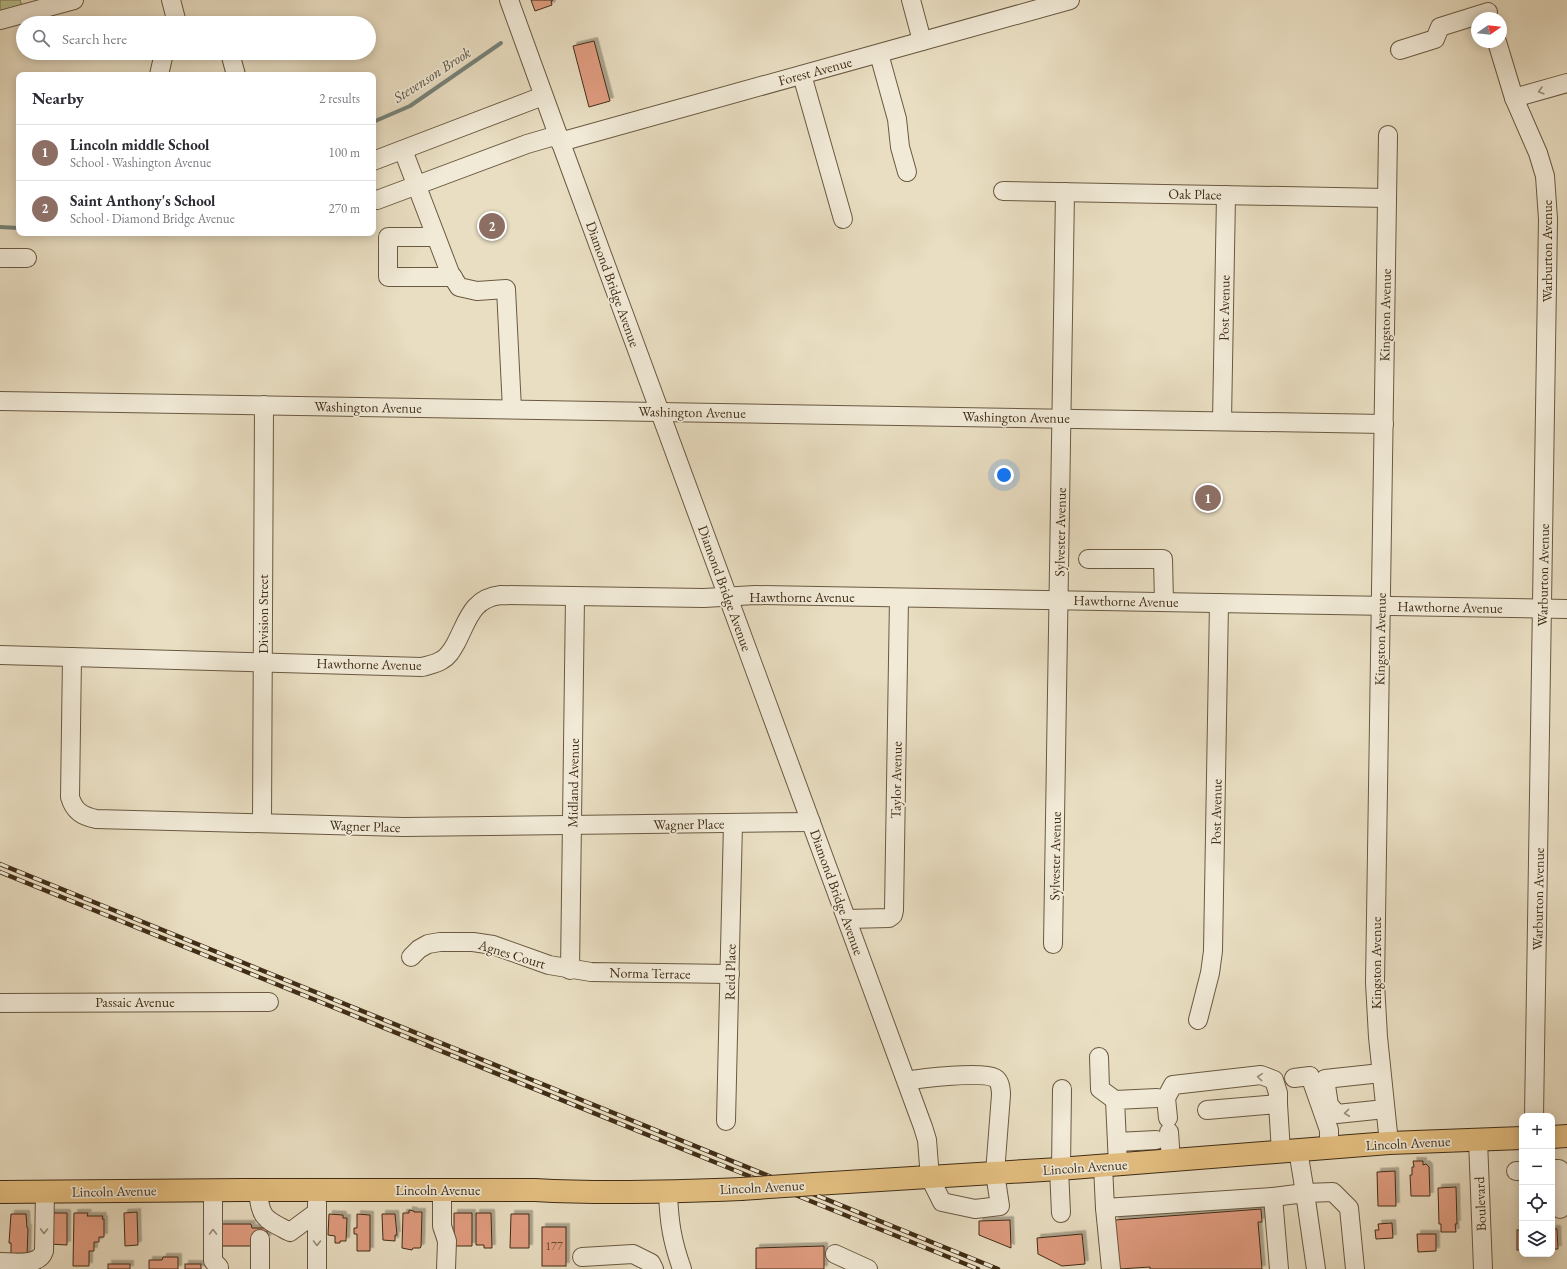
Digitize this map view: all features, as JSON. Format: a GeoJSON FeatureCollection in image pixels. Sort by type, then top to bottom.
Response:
{"type":"FeatureCollection","features":[{"type":"Feature","properties":{"kind":"main road"},"geometry":{"type":"LineString","coordinates":[[1555,1137],[1567,1136]]}},
{"type":"Feature","properties":{"kind":"main road","name":"Lincoln Avenue"},"geometry":{"type":"LineString","coordinates":[[0,1192],[213,1190],[259,1200],[317,1190],[535,1190],[582,1193],[668,1192],[930,1178],[1170,1161],[1389,1143],[1519,1138]]}},
{"type":"Feature","properties":{"kind":"street"},"geometry":{"type":"LineString","coordinates":[[0,20],[74,0]]}},
{"type":"Feature","properties":{"kind":"street"},"geometry":{"type":"LineString","coordinates":[[171,0],[175,16]]}},
{"type":"Feature","properties":{"kind":"street","name":"Diamond Bridge Avenue"},"geometry":{"type":"LineString","coordinates":[[509,0],[906,1081],[927,1140],[930,1178]]}},
{"type":"Feature","properties":{"kind":"street"},"geometry":{"type":"LineString","coordinates":[[911,0],[922,41]]}},
{"type":"Feature","properties":{"kind":"street","name":"Forest Avenue"},"geometry":{"type":"LineString","coordinates":[[376,200],[527,144],[559,138],[802,75],[1070,0]]}},
{"type":"Feature","properties":{"kind":"street"},"geometry":{"type":"LineString","coordinates":[[1400,50],[1434,39],[1440,27],[1488,10]]}},
{"type":"Feature","properties":{"kind":"street","name":"Warburton Avenue"},"geometry":{"type":"LineString","coordinates":[[1499,48],[1514,98],[1538,152],[1545,176],[1548,218],[1534,1113]]}},
{"type":"Feature","properties":{"kind":"street"},"geometry":{"type":"LineString","coordinates":[[879,54],[897,119],[900,147],[907,172]]}},
{"type":"Feature","properties":{"kind":"street"},"geometry":{"type":"LineString","coordinates":[[160,72],[162,60]]}},
{"type":"Feature","properties":{"kind":"street"},"geometry":{"type":"LineString","coordinates":[[232,60],[235,72]]}},
{"type":"Feature","properties":{"kind":"street"},"geometry":{"type":"LineString","coordinates":[[802,75],[843,219]]}},
{"type":"Feature","properties":{"kind":"street"},"geometry":{"type":"LineString","coordinates":[[1514,98],[1567,84]]}},
{"type":"Feature","properties":{"kind":"street"},"geometry":{"type":"LineString","coordinates":[[376,160],[543,96]]}},
{"type":"Feature","properties":{"kind":"street","name":"Kingston Avenue"},"geometry":{"type":"LineString","coordinates":[[1388,135],[1375,983],[1376,1010],[1389,1143]]}},
{"type":"Feature","properties":{"kind":"street"},"geometry":{"type":"LineString","coordinates":[[403,150],[436,238],[452,277],[459,287],[477,292],[506,289],[512,409]]}},
{"type":"Feature","properties":{"kind":"street","name":"Oak Place"},"geometry":{"type":"LineString","coordinates":[[1003,191],[1387,198]]}},
{"type":"Feature","properties":{"kind":"street","name":"Sylvester Avenue"},"geometry":{"type":"LineString","coordinates":[[1053,944],[1065,192]]}},
{"type":"Feature","properties":{"kind":"street","name":"Post Avenue"},"geometry":{"type":"LineString","coordinates":[[1222,421],[1226,195]]}},
{"type":"Feature","properties":{"kind":"street"},"geometry":{"type":"LineString","coordinates":[[436,238],[388,237],[388,277],[452,277]]}},
{"type":"Feature","properties":{"kind":"street"},"geometry":{"type":"LineString","coordinates":[[0,258],[27,258]]}},
{"type":"Feature","properties":{"kind":"street","name":"Washington Avenue"},"geometry":{"type":"LineString","coordinates":[[0,400],[1384,424]]}},
{"type":"Feature","properties":{"kind":"street","name":"Division Street"},"geometry":{"type":"LineString","coordinates":[[262,823],[264,405]]}},
{"type":"Feature","properties":{"kind":"street"},"geometry":{"type":"LineString","coordinates":[[1088,558],[1163,559],[1164,602]]}},
{"type":"Feature","properties":{"kind":"street","name":"Hawthorne Avenue"},"geometry":{"type":"LineString","coordinates":[[0,655],[422,667],[443,660],[451,652],[475,607],[482,600],[490,596],[501,595],[704,598],[756,595],[1567,609]]}},
{"type":"Feature","properties":{"kind":"street","name":"Midland Avenue"},"geometry":{"type":"LineString","coordinates":[[570,970],[575,597]]}},
{"type":"Feature","properties":{"kind":"street","name":"Taylor Avenue"},"geometry":{"type":"LineString","coordinates":[[847,919],[889,918],[893,915],[894,910],[899,598]]}},
{"type":"Feature","properties":{"kind":"street","name":"Post Avenue"},"geometry":{"type":"LineString","coordinates":[[1198,1020],[1210,973],[1213,951],[1219,603]]}},
{"type":"Feature","properties":{"kind":"street","name":"Wagner Place"},"geometry":{"type":"LineString","coordinates":[[72,657],[70,797],[72,806],[77,812],[85,817],[96,819],[404,827],[811,822]]}},
{"type":"Feature","properties":{"kind":"street","name":"Reid Place"},"geometry":{"type":"LineString","coordinates":[[726,1121],[734,823]]}},
{"type":"Feature","properties":{"kind":"street","name":"Agnes Court"},"geometry":{"type":"LineString","coordinates":[[411,957],[419,949],[428,944],[440,942],[473,942],[493,945],[549,965],[570,970]]}},
{"type":"Feature","properties":{"kind":"street","name":"Norma Terrace"},"geometry":{"type":"LineString","coordinates":[[570,970],[591,972],[730,974]]}},
{"type":"Feature","properties":{"kind":"street","name":"Passaic Avenue"},"geometry":{"type":"LineString","coordinates":[[0,1003],[269,1002]]}},
{"type":"Feature","properties":{"kind":"street"},"geometry":{"type":"LineString","coordinates":[[1099,1057],[1100,1089],[1115,1100],[1157,1098]]}},
{"type":"Feature","properties":{"kind":"street"},"geometry":{"type":"LineString","coordinates":[[1382,1073],[1325,1079],[1329,1105],[1337,1114],[1385,1109]]}},
{"type":"Feature","properties":{"kind":"street"},"geometry":{"type":"LineString","coordinates":[[906,1081],[930,1077],[982,1075],[995,1078],[1001,1088],[996,1173],[1000,1206],[975,1209],[942,1202],[930,1178]]}},
{"type":"Feature","properties":{"kind":"street"},"geometry":{"type":"LineString","coordinates":[[1170,1161],[1164,1130],[1166,1098],[1173,1085],[1261,1075],[1274,1080],[1278,1093],[1278,1104],[1290,1151],[1305,1193],[1316,1269]]}},
{"type":"Feature","properties":{"kind":"street"},"geometry":{"type":"LineString","coordinates":[[1294,1078],[1310,1076],[1329,1130],[1329,1148]]}},
{"type":"Feature","properties":{"kind":"street"},"geometry":{"type":"LineString","coordinates":[[1061,1213],[1060,1169],[1062,1090]]}},
{"type":"Feature","properties":{"kind":"street"},"geometry":{"type":"LineString","coordinates":[[1111,1269],[1106,1208],[1110,1165],[1117,1142],[1115,1100]]}},
{"type":"Feature","properties":{"kind":"street"},"geometry":{"type":"LineString","coordinates":[[1207,1110],[1278,1104]]}},
{"type":"Feature","properties":{"kind":"street"},"geometry":{"type":"LineString","coordinates":[[1117,1142],[1164,1130]]}},
{"type":"Feature","properties":{"kind":"street","name":"Boulevard"},"geometry":{"type":"LineString","coordinates":[[1478,1140],[1483,1269]]}},
{"type":"Feature","properties":{"kind":"street"},"geometry":{"type":"LineString","coordinates":[[1555,1169],[1559,1169],[1560,1209]]}},
{"type":"Feature","properties":{"kind":"street"},"geometry":{"type":"LineString","coordinates":[[213,1190],[213,1261],[219,1269]]}},
{"type":"Feature","properties":{"kind":"street"},"geometry":{"type":"LineString","coordinates":[[317,1190],[317,1269]]}},
{"type":"Feature","properties":{"kind":"street"},"geometry":{"type":"LineString","coordinates":[[442,1190],[442,1226],[447,1241],[446,1269]]}},
{"type":"Feature","properties":{"kind":"street"},"geometry":{"type":"LineString","coordinates":[[0,1262],[34,1261],[42,1255],[44,1251],[45,1192]]}},
{"type":"Feature","properties":{"kind":"street"},"geometry":{"type":"LineString","coordinates":[[668,1192],[671,1230],[682,1269]]}},
{"type":"Feature","properties":{"kind":"street"},"geometry":{"type":"LineString","coordinates":[[1106,1208],[1333,1192],[1349,1208],[1356,1269]]}},
{"type":"Feature","properties":{"kind":"street"},"geometry":{"type":"LineString","coordinates":[[1273,1197],[1280,1269]]}},
{"type":"Feature","properties":{"kind":"street"},"geometry":{"type":"LineString","coordinates":[[259,1200],[269,1220],[290,1232],[317,1212]]}},
{"type":"Feature","properties":{"kind":"street"},"geometry":{"type":"LineString","coordinates":[[259,1200],[260,1269]]}},
{"type":"Feature","properties":{"kind":"street"},"geometry":{"type":"LineString","coordinates":[[582,1257],[633,1254],[651,1263],[654,1269]]}},
{"type":"Feature","properties":{"kind":"street"},"geometry":{"type":"LineString","coordinates":[[835,1254],[868,1269]]}},
{"type":"Feature","properties":{"kind":"green space"},"geometry":{"type":"Polygon","coordinates":[[[0,0],[20,0],[26,16],[16,16],[16,20],[0,26],[0,0]]]}},
{"type":"Feature","properties":{"kind":"building"},"geometry":{"type":"Polygon","coordinates":[[[531,0],[553,0],[551,1],[552,5],[535,11],[531,0]]]}},
{"type":"Feature","properties":{"kind":"building"},"geometry":{"type":"Polygon","coordinates":[[[594,41],[610,101],[589,107],[573,46],[594,41]]]}},
{"type":"Feature","properties":{"kind":"building"},"geometry":{"type":"Polygon","coordinates":[[[1413,1161],[1423,1161],[1423,1165],[1426,1164],[1429,1167],[1430,1196],[1411,1196],[1410,1175],[1412,1175],[1412,1167],[1414,1167],[1413,1161]]]}},
{"type":"Feature","properties":{"kind":"building"},"geometry":{"type":"Polygon","coordinates":[[[1395,1171],[1396,1206],[1378,1206],[1377,1172],[1395,1171]]]}},
{"type":"Feature","properties":{"kind":"building"},"geometry":{"type":"Polygon","coordinates":[[[1456,1187],[1456,1232],[1441,1232],[1441,1224],[1439,1224],[1438,1188],[1456,1187]]]}},
{"type":"Feature","properties":{"kind":"building"},"geometry":{"type":"Polygon","coordinates":[[[1261,1209],[1262,1222],[1258,1222],[1262,1269],[1150,1269],[1150,1267],[1119,1269],[1115,1220],[1261,1209]]]}},
{"type":"Feature","properties":{"kind":"building"},"geometry":{"type":"Polygon","coordinates":[[[409,1210],[414,1212],[422,1212],[421,1247],[413,1248],[412,1250],[402,1248],[403,1213],[409,1213],[409,1210]]]}},
{"type":"Feature","properties":{"kind":"building"},"geometry":{"type":"Polygon","coordinates":[[[137,1212],[138,1245],[125,1246],[124,1213],[137,1212]]]}},
{"type":"Feature","properties":{"kind":"building"},"geometry":{"type":"Polygon","coordinates":[[[50,1213],[67,1213],[67,1245],[49,1244],[50,1213]]]}},
{"type":"Feature","properties":{"kind":"building"},"geometry":{"type":"Polygon","coordinates":[[[74,1213],[88,1213],[87,1216],[103,1216],[102,1219],[104,1219],[104,1237],[99,1237],[99,1242],[94,1242],[94,1251],[89,1251],[89,1266],[73,1266],[74,1213]]]}},
{"type":"Feature","properties":{"kind":"building"},"geometry":{"type":"Polygon","coordinates":[[[454,1213],[472,1213],[472,1246],[452,1246],[454,1236],[454,1213]]]}},
{"type":"Feature","properties":{"kind":"building"},"geometry":{"type":"Polygon","coordinates":[[[476,1213],[491,1213],[492,1248],[484,1248],[484,1245],[476,1245],[476,1213]]]}},
{"type":"Feature","properties":{"kind":"building"},"geometry":{"type":"Polygon","coordinates":[[[11,1214],[26,1214],[28,1228],[27,1256],[11,1256],[11,1243],[9,1243],[11,1214]]]}},
{"type":"Feature","properties":{"kind":"building"},"geometry":{"type":"Polygon","coordinates":[[[329,1214],[343,1215],[343,1218],[347,1218],[346,1241],[335,1243],[335,1236],[328,1235],[329,1214]]]}},
{"type":"Feature","properties":{"kind":"building"},"geometry":{"type":"Polygon","coordinates":[[[357,1214],[370,1215],[370,1251],[357,1251],[357,1234],[354,1234],[354,1228],[357,1228],[357,1214]]]}},
{"type":"Feature","properties":{"kind":"building"},"geometry":{"type":"Polygon","coordinates":[[[382,1214],[395,1214],[397,1235],[395,1235],[395,1241],[383,1240],[382,1214]]]}},
{"type":"Feature","properties":{"kind":"building"},"geometry":{"type":"Polygon","coordinates":[[[511,1214],[529,1214],[529,1248],[510,1248],[511,1214]]]}},
{"type":"Feature","properties":{"kind":"building"},"geometry":{"type":"Polygon","coordinates":[[[1010,1220],[1011,1248],[979,1235],[979,1221],[1010,1220]]]}},
{"type":"Feature","properties":{"kind":"building"},"geometry":{"type":"Polygon","coordinates":[[[1392,1223],[1393,1238],[1376,1239],[1375,1230],[1379,1230],[1378,1224],[1392,1223]]]}},
{"type":"Feature","properties":{"kind":"building"},"geometry":{"type":"Polygon","coordinates":[[[220,1224],[251,1224],[252,1228],[267,1228],[267,1239],[252,1246],[219,1246],[220,1224]]]}},
{"type":"Feature","properties":{"kind":"building"},"geometry":{"type":"Polygon","coordinates":[[[542,1227],[566,1227],[566,1266],[542,1266],[542,1227]]]}},
{"type":"Feature","properties":{"kind":"building"},"geometry":{"type":"Polygon","coordinates":[[[1555,1229],[1557,1229],[1558,1249],[1555,1249],[1555,1229]]]}},
{"type":"Feature","properties":{"kind":"building"},"geometry":{"type":"Polygon","coordinates":[[[1517,1230],[1519,1230],[1519,1250],[1517,1250],[1517,1230]]]}},
{"type":"Feature","properties":{"kind":"building"},"geometry":{"type":"Polygon","coordinates":[[[1082,1234],[1085,1264],[1062,1266],[1038,1254],[1037,1238],[1082,1234]]]}},
{"type":"Feature","properties":{"kind":"building"},"geometry":{"type":"Polygon","coordinates":[[[1417,1234],[1436,1234],[1436,1251],[1418,1252],[1417,1234]]]}},
{"type":"Feature","properties":{"kind":"building"},"geometry":{"type":"Polygon","coordinates":[[[824,1246],[824,1269],[756,1269],[756,1248],[824,1246]]]}},
{"type":"Feature","properties":{"kind":"building"},"geometry":{"type":"Polygon","coordinates":[[[163,1257],[178,1257],[178,1269],[149,1269],[149,1260],[162,1260],[163,1257]]]}},
{"type":"Feature","properties":{"kind":"building"},"geometry":{"type":"Polygon","coordinates":[[[108,1264],[130,1264],[130,1269],[108,1269],[108,1264]]]}},
{"type":"Feature","properties":{"kind":"building"},"geometry":{"type":"Polygon","coordinates":[[[185,1264],[201,1264],[201,1269],[185,1269],[185,1264]]]}},
{"type":"Feature","properties":{"kind":"waterway","name":"Stevenson Brook"},"geometry":{"type":"LineString","coordinates":[[376,121],[410,106],[501,43]]}},
{"type":"Feature","properties":{"kind":"waterway","name":"Stevenson Brook"},"geometry":{"type":"LineString","coordinates":[[0,227],[16,228]]}},
{"type":"Feature","properties":{"kind":"railway"},"geometry":{"type":"LineString","coordinates":[[0,864],[998,1269]]}},
{"type":"Feature","properties":{"kind":"railway"},"geometry":{"type":"LineString","coordinates":[[0,872],[978,1269]]}},
{"type":"Feature","properties":{"kind":"place","name":"Saint Anthony's School"},"geometry":{"type":"Point","coordinates":[492,226]}},
{"type":"Feature","properties":{"kind":"place","name":"Lincoln middle School"},"geometry":{"type":"Point","coordinates":[1208,498]}}]}
